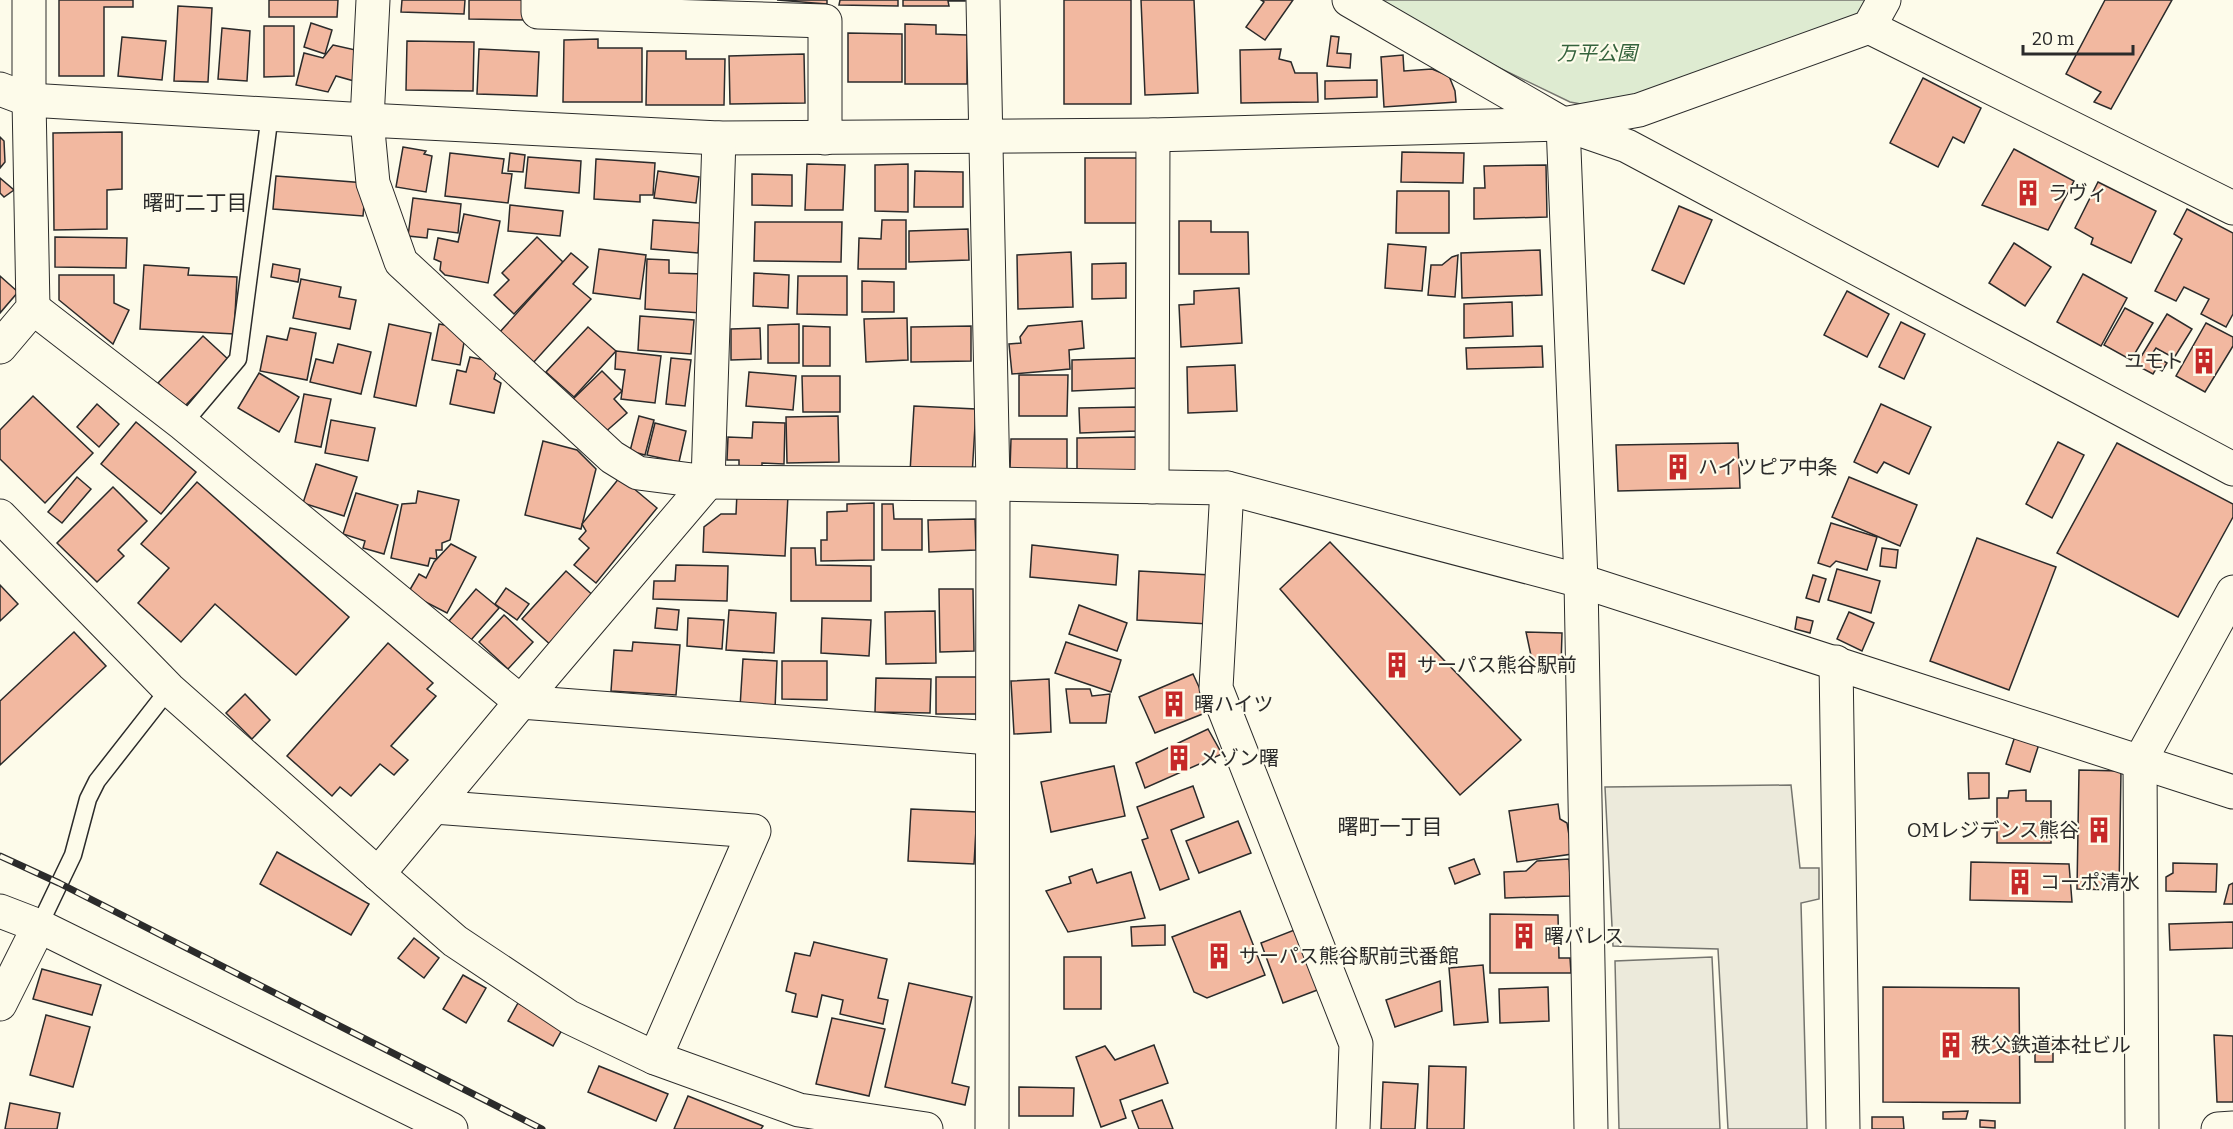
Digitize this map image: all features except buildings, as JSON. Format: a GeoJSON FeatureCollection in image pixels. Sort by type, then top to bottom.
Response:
{"type":"FeatureCollection","features":[{"type":"Feature","properties":{"kind":"street"},"geometry":{"type":"LineString","coordinates":[[0,347],[33,308],[14,94],[29,0]]}},
{"type":"Feature","properties":{"kind":"street"},"geometry":{"type":"LineString","coordinates":[[373,0],[367,120],[373,183],[400,262],[612,457],[638,473],[708,482],[1227,488],[1581,581],[2233,792]]}},
{"type":"Feature","properties":{"kind":"street"},"geometry":{"type":"LineString","coordinates":[[538,0],[538,12],[825,21],[825,138]]}},
{"type":"Feature","properties":{"kind":"street"},"geometry":{"type":"LineString","coordinates":[[983,0],[993,484],[992,1129]]}},
{"type":"Feature","properties":{"kind":"street"},"geometry":{"type":"LineString","coordinates":[[1349,0],[1563,124],[1627,146],[2233,469]]}},
{"type":"Feature","properties":{"kind":"street"},"geometry":{"type":"LineString","coordinates":[[14,94],[270,114],[719,138],[1153,135],[1563,124],[1639,110],[1876,13],[2233,208]]}},
{"type":"Feature","properties":{"kind":"street"},"geometry":{"type":"LineString","coordinates":[[1563,124],[1581,581],[1591,1129]]}},
{"type":"Feature","properties":{"kind":"street"},"geometry":{"type":"LineString","coordinates":[[1152,488],[1153,135]]}},
{"type":"Feature","properties":{"kind":"street"},"geometry":{"type":"LineString","coordinates":[[378,874],[708,482],[719,138]]}},
{"type":"Feature","properties":{"kind":"street"},"geometry":{"type":"LineString","coordinates":[[33,308],[183,424],[521,702],[991,738]]}},
{"type":"Feature","properties":{"kind":"street"},"geometry":{"type":"LineString","coordinates":[[1227,488],[1216,688],[1356,1044],[1353,1129]]}},
{"type":"Feature","properties":{"kind":"street"},"geometry":{"type":"LineString","coordinates":[[0,516],[169,689],[455,941],[493,967],[569,1017],[655,1058],[802,1119],[926,1129]]}},
{"type":"Feature","properties":{"kind":"street"},"geometry":{"type":"LineString","coordinates":[[2142,1129],[2140,761],[2233,592]]}},
{"type":"Feature","properties":{"kind":"street"},"geometry":{"type":"LineString","coordinates":[[1836,662],[1843,1129]]}},
{"type":"Feature","properties":{"kind":"street"},"geometry":{"type":"LineString","coordinates":[[434,807],[754,831],[655,1058]]}},
{"type":"Feature","properties":{"kind":"street"},"geometry":{"type":"LineString","coordinates":[[0,911],[39,926],[451,1129]]}},
{"type":"Feature","properties":{"kind":"street"},"geometry":{"type":"LineString","coordinates":[[0,1005],[39,926]]}},
{"type":"Feature","properties":{"kind":"street"},"geometry":{"type":"LineString","coordinates":[[2218,1129],[2233,1128]]}},
{"type":"Feature","properties":{"kind":"lane"},"geometry":{"type":"LineString","coordinates":[[183,424],[238,359],[270,114]]}},
{"type":"Feature","properties":{"kind":"lane"},"geometry":{"type":"LineString","coordinates":[[39,926],[73,855],[88,799],[97,781],[169,689]]}},
{"type":"Feature","properties":{"kind":"green space","name":"万平公園"},"geometry":{"type":"Polygon","coordinates":[[[1382,0],[1868,0],[1859,16],[1602,108],[1570,102],[1477,57],[1382,0]]]}},
{"type":"Feature","properties":{"kind":"shaded area"},"geometry":{"type":"Polygon","coordinates":[[[1791,785],[1800,868],[1819,868],[1819,899],[1801,903],[1807,1129],[1728,1129],[1718,949],[1613,946],[1605,787],[1791,785]]]}},
{"type":"Feature","properties":{"kind":"shaded area"},"geometry":{"type":"Polygon","coordinates":[[[1712,957],[1720,1129],[1619,1129],[1615,961],[1712,957]]]}},
{"type":"Feature","properties":{"kind":"railway"},"geometry":{"type":"LineString","coordinates":[[0,856],[59,883],[542,1129]]}},
{"type":"Feature","properties":{"kind":"place","name":"ラヴィ"},"geometry":{"type":"Point","coordinates":[2028,193]}},
{"type":"Feature","properties":{"kind":"place","name":"ユモト"},"geometry":{"type":"Point","coordinates":[2204,361]}},
{"type":"Feature","properties":{"kind":"place","name":"ハイツピア中条"},"geometry":{"type":"Point","coordinates":[1678,467]}},
{"type":"Feature","properties":{"kind":"place","name":"サーパス熊谷駅前"},"geometry":{"type":"Point","coordinates":[1397,665]}},
{"type":"Feature","properties":{"kind":"place","name":"曙ハイツ"},"geometry":{"type":"Point","coordinates":[1174,704]}},
{"type":"Feature","properties":{"kind":"place","name":"メゾン曙"},"geometry":{"type":"Point","coordinates":[1179,758]}},
{"type":"Feature","properties":{"kind":"place","name":"OMレジデンス熊谷"},"geometry":{"type":"Point","coordinates":[2099,830]}},
{"type":"Feature","properties":{"kind":"place","name":"コーポ清水"},"geometry":{"type":"Point","coordinates":[2020,882]}},
{"type":"Feature","properties":{"kind":"place","name":"曙パレス"},"geometry":{"type":"Point","coordinates":[1524,936]}},
{"type":"Feature","properties":{"kind":"place","name":"サーパス熊谷駅前弐番館"},"geometry":{"type":"Point","coordinates":[1219,956]}},
{"type":"Feature","properties":{"kind":"place","name":"秩父鉄道本社ビル"},"geometry":{"type":"Point","coordinates":[1951,1045]}},
{"type":"Feature","properties":{"kind":"district","name":"曙町二丁目"},"geometry":{"type":"Point","coordinates":[195,203]}},
{"type":"Feature","properties":{"kind":"district","name":"曙町一丁目"},"geometry":{"type":"Point","coordinates":[1390,827]}}]}
